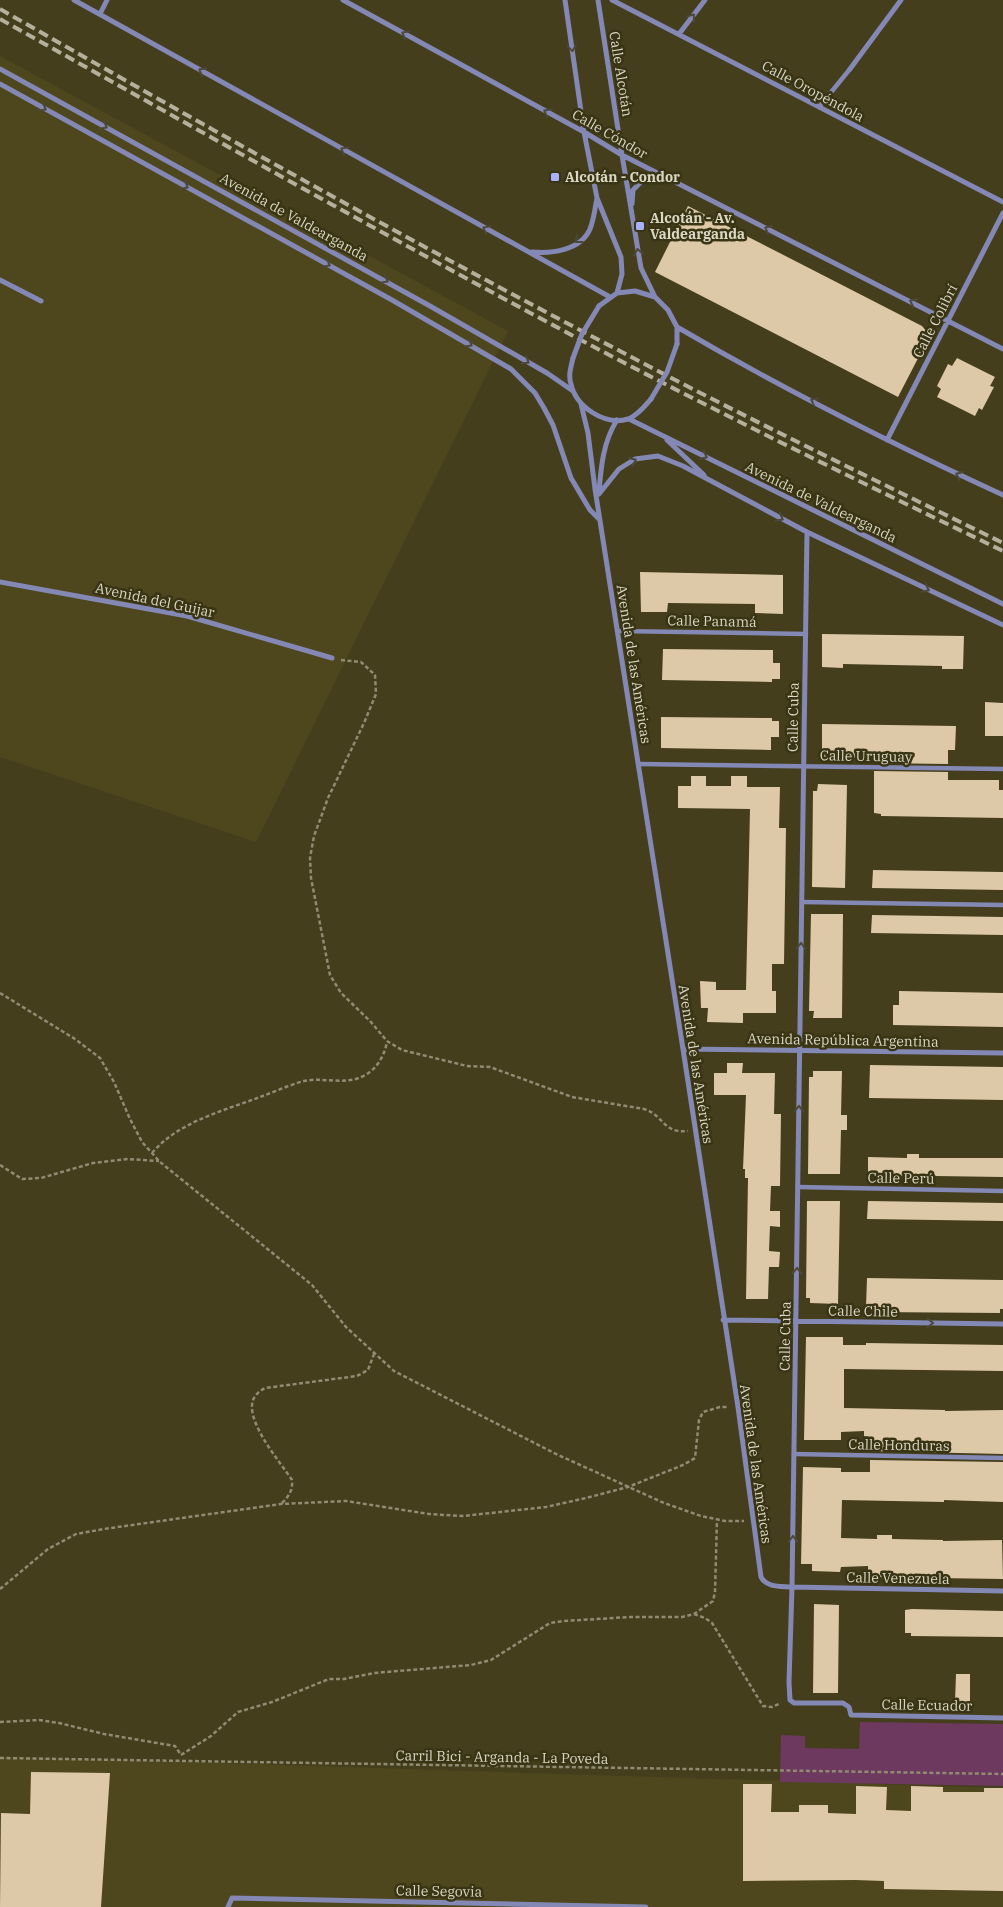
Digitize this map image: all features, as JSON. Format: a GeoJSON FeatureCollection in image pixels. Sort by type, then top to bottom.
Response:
{"type":"FeatureCollection","features":[{"type":"Feature","properties":{"kind":"street"},"geometry":{"type":"LineString","coordinates":[[74,0],[610,297]]}},
{"type":"Feature","properties":{"kind":"street"},"geometry":{"type":"LineString","coordinates":[[100,14],[107,0]]}},
{"type":"Feature","properties":{"kind":"street","name":"Calle Cóndor"},"geometry":{"type":"LineString","coordinates":[[343,0],[584,132],[622,155],[1003,349]]}},
{"type":"Feature","properties":{"kind":"street"},"geometry":{"type":"LineString","coordinates":[[565,0],[584,132],[597,198],[621,257],[622,274],[617,293]]}},
{"type":"Feature","properties":{"kind":"street","name":"Calle Alcotán"},"geometry":{"type":"LineString","coordinates":[[598,0],[641,268],[654,297]]}},
{"type":"Feature","properties":{"kind":"street","name":"Calle Oropéndola"},"geometry":{"type":"LineString","coordinates":[[612,0],[1003,202]]}},
{"type":"Feature","properties":{"kind":"street"},"geometry":{"type":"LineString","coordinates":[[679,34],[705,0]]}},
{"type":"Feature","properties":{"kind":"street"},"geometry":{"type":"LineString","coordinates":[[819,108],[902,0]]}},
{"type":"Feature","properties":{"kind":"street","name":"Avenida de Valdearganda"},"geometry":{"type":"LineString","coordinates":[[0,69],[430,306],[547,373],[573,391]]}},
{"type":"Feature","properties":{"kind":"street"},"geometry":{"type":"LineString","coordinates":[[0,84],[384,295],[511,368],[535,393],[544,408],[553,424],[571,478],[590,510],[600,520]]}},
{"type":"Feature","properties":{"kind":"street","name":"Calle Alcotán"},"geometry":{"type":"LineString","coordinates":[[631,210],[633,190],[643,180],[662,176]]}},
{"type":"Feature","properties":{"kind":"street"},"geometry":{"type":"LineString","coordinates":[[529,252],[549,254],[579,242],[590,230],[597,198]]}},
{"type":"Feature","properties":{"kind":"street","name":"Calle Colibrí"},"geometry":{"type":"LineString","coordinates":[[888,440],[1003,213]]}},
{"type":"Feature","properties":{"kind":"street"},"geometry":{"type":"LineString","coordinates":[[0,280],[41,301]]}},
{"type":"Feature","properties":{"kind":"street"},"geometry":{"type":"LineString","coordinates":[[636,291],[654,297],[668,310],[677,327],[677,344],[667,372],[652,399],[642,410],[629,418],[617,420],[598,416],[581,404],[573,391],[569,376],[573,358],[582,334],[599,306],[610,297],[617,293],[636,291]]}},
{"type":"Feature","properties":{"kind":"street"},"geometry":{"type":"LineString","coordinates":[[677,327],[716,350],[908,452],[1003,495]]}},
{"type":"Feature","properties":{"kind":"street","name":"Avenida de las Américas"},"geometry":{"type":"LineString","coordinates":[[581,404],[588,433],[738,1407],[760,1571],[764,1582],[792,1587]]}},
{"type":"Feature","properties":{"kind":"street","name":"Avenida de Valdearganda"},"geometry":{"type":"LineString","coordinates":[[629,418],[1003,604]]}},
{"type":"Feature","properties":{"kind":"street","name":"Avenida de las Américas"},"geometry":{"type":"LineString","coordinates":[[600,520],[599,494],[604,452],[610,431],[617,420]]}},
{"type":"Feature","properties":{"kind":"street"},"geometry":{"type":"LineString","coordinates":[[661,435],[712,482]]}},
{"type":"Feature","properties":{"kind":"street"},"geometry":{"type":"LineString","coordinates":[[599,494],[619,468],[635,459],[658,456],[683,466],[807,532],[1003,625]]}},
{"type":"Feature","properties":{"kind":"street","name":"Calle Cuba"},"geometry":{"type":"LineString","coordinates":[[790,1700],[807,532]]}},
{"type":"Feature","properties":{"kind":"street","name":"Avenida del Guijar"},"geometry":{"type":"LineString","coordinates":[[0,582],[188,616],[332,658]]}},
{"type":"Feature","properties":{"kind":"street","name":"Calle Panamá"},"geometry":{"type":"LineString","coordinates":[[618,631],[806,634]]}},
{"type":"Feature","properties":{"kind":"street","name":"Calle Uruguay"},"geometry":{"type":"LineString","coordinates":[[638,764],[1003,769]]}},
{"type":"Feature","properties":{"kind":"street"},"geometry":{"type":"LineString","coordinates":[[802,902],[1003,905]]}},
{"type":"Feature","properties":{"kind":"street","name":"Avenida República Argentina"},"geometry":{"type":"LineString","coordinates":[[683,1049],[1003,1054]]}},
{"type":"Feature","properties":{"kind":"street","name":"Calle Perú"},"geometry":{"type":"LineString","coordinates":[[798,1187],[1003,1191]]}},
{"type":"Feature","properties":{"kind":"street","name":"Calle Chile"},"geometry":{"type":"LineString","coordinates":[[724,1320],[1003,1324]]}},
{"type":"Feature","properties":{"kind":"street","name":"Calle Honduras"},"geometry":{"type":"LineString","coordinates":[[794,1454],[1003,1458]]}},
{"type":"Feature","properties":{"kind":"street","name":"Calle Venezuela"},"geometry":{"type":"LineString","coordinates":[[792,1587],[1003,1590]]}},
{"type":"Feature","properties":{"kind":"street","name":"Calle Ecuador"},"geometry":{"type":"LineString","coordinates":[[790,1700],[794,1703],[843,1702],[849,1707],[852,1715],[1003,1718]]}},
{"type":"Feature","properties":{"kind":"street","name":"Calle Segovia"},"geometry":{"type":"LineString","coordinates":[[228,1907],[232,1898],[436,1905],[646,1907]]}},
{"type":"Feature","properties":{"kind":"path"},"geometry":{"type":"LineString","coordinates":[[332,658],[361,662],[375,675],[376,694],[328,798],[314,836],[310,858],[311,878],[330,975],[341,993],[370,1021],[387,1041],[402,1050],[467,1066],[490,1068],[572,1097],[654,1112],[666,1126],[676,1132],[695,1131]]}},
{"type":"Feature","properties":{"kind":"path"},"geometry":{"type":"LineString","coordinates":[[0,993],[100,1058],[114,1082],[138,1134],[160,1162],[312,1285],[346,1327],[394,1371],[556,1454],[664,1503],[701,1516],[754,1522]]}},
{"type":"Feature","properties":{"kind":"path"},"geometry":{"type":"LineString","coordinates":[[152,1153],[161,1142],[177,1131],[214,1114],[303,1082],[318,1079],[348,1080],[361,1078],[376,1066],[385,1055],[387,1041]]}},
{"type":"Feature","properties":{"kind":"path"},"geometry":{"type":"LineString","coordinates":[[0,1165],[22,1179],[41,1178],[93,1163],[128,1158],[160,1162]]}},
{"type":"Feature","properties":{"kind":"path"},"geometry":{"type":"LineString","coordinates":[[281,1504],[293,1487],[292,1480],[256,1424],[252,1406],[254,1398],[258,1392],[265,1388],[357,1376],[368,1370],[374,1354]]}},
{"type":"Feature","properties":{"kind":"path"},"geometry":{"type":"LineString","coordinates":[[0,1589],[48,1549],[76,1534],[104,1529],[281,1504],[346,1501],[429,1514],[463,1516],[546,1507],[586,1498],[628,1487],[683,1465],[695,1458],[699,1420],[703,1412],[720,1407],[738,1407]]}},
{"type":"Feature","properties":{"kind":"path"},"geometry":{"type":"LineString","coordinates":[[181,1755],[211,1736],[238,1712],[272,1702],[329,1679],[344,1679],[374,1673],[471,1665],[491,1660],[550,1623],[630,1617],[682,1617],[694,1614],[713,1601],[715,1592],[717,1519]]}},
{"type":"Feature","properties":{"kind":"path"},"geometry":{"type":"LineString","coordinates":[[694,1614],[712,1623],[764,1706],[772,1707],[790,1700]]}},
{"type":"Feature","properties":{"kind":"path"},"geometry":{"type":"LineString","coordinates":[[0,1722],[39,1720],[174,1746],[181,1755],[181,1761]]}},
{"type":"Feature","properties":{"kind":"path","name":"Carril Bici - Arganda - La Poveda"},"geometry":{"type":"LineString","coordinates":[[0,1758],[1003,1774]]}},
{"type":"Feature","properties":{"kind":"shaded area"},"geometry":{"type":"Polygon","coordinates":[[[0,56],[508,331],[256,842],[0,757],[0,56]]]}},
{"type":"Feature","properties":{"kind":"shaded area"},"geometry":{"type":"Polygon","coordinates":[[[860,1722],[1003,1724],[1003,1786],[780,1782],[781,1735],[805,1736],[805,1748],[859,1749],[860,1722]]]}},
{"type":"Feature","properties":{"kind":"shaded area"},"geometry":{"type":"Polygon","coordinates":[[[0,1756],[1003,1788],[1003,1907],[0,1907],[0,1756]]]}},
{"type":"Feature","properties":{"kind":"building"},"geometry":{"type":"Polygon","coordinates":[[[688,206],[922,326],[927,332],[928,339],[898,397],[655,272],[688,206]]]}},
{"type":"Feature","properties":{"kind":"building"},"geometry":{"type":"Polygon","coordinates":[[[957,358],[995,377],[990,386],[994,387],[982,410],[979,408],[975,416],[937,397],[941,389],[937,386],[948,364],[952,366],[957,358]]]}},
{"type":"Feature","properties":{"kind":"building"},"geometry":{"type":"Polygon","coordinates":[[[640,572],[783,575],[783,614],[755,613],[755,604],[668,603],[667,612],[641,612],[640,572]]]}},
{"type":"Feature","properties":{"kind":"building"},"geometry":{"type":"Polygon","coordinates":[[[822,634],[964,636],[963,669],[942,669],[942,666],[843,664],[843,668],[822,667],[822,634]]]}},
{"type":"Feature","properties":{"kind":"building"},"geometry":{"type":"Polygon","coordinates":[[[663,649],[773,650],[773,663],[780,663],[780,679],[772,679],[772,682],[662,680],[663,649]]]}},
{"type":"Feature","properties":{"kind":"building"},"geometry":{"type":"Polygon","coordinates":[[[985,702],[1003,703],[1003,736],[985,736],[985,702]]]}},
{"type":"Feature","properties":{"kind":"building"},"geometry":{"type":"Polygon","coordinates":[[[661,717],[772,718],[772,721],[779,721],[779,737],[771,737],[771,750],[661,748],[661,717]]]}},
{"type":"Feature","properties":{"kind":"building"},"geometry":{"type":"Polygon","coordinates":[[[822,724],[956,726],[955,750],[948,750],[948,764],[874,763],[874,758],[822,757],[822,724]]]}},
{"type":"Feature","properties":{"kind":"building"},"geometry":{"type":"Polygon","coordinates":[[[874,771],[948,772],[948,780],[999,780],[999,790],[1003,790],[1003,818],[881,816],[881,814],[874,813],[874,771]]]}},
{"type":"Feature","properties":{"kind":"building"},"geometry":{"type":"Polygon","coordinates":[[[691,776],[706,776],[706,786],[731,786],[731,776],[747,776],[747,787],[780,787],[779,828],[786,828],[784,964],[772,964],[772,991],[776,991],[776,1013],[743,1013],[743,1023],[707,1022],[708,1008],[701,1008],[700,981],[716,982],[716,990],[746,990],[750,809],[678,808],[678,786],[691,786],[691,776]]]}},
{"type":"Feature","properties":{"kind":"building"},"geometry":{"type":"Polygon","coordinates":[[[818,784],[847,785],[845,888],[812,887],[813,791],[817,791],[818,784]]]}},
{"type":"Feature","properties":{"kind":"building"},"geometry":{"type":"Polygon","coordinates":[[[873,870],[1003,872],[1003,890],[872,888],[873,870]]]}},
{"type":"Feature","properties":{"kind":"building"},"geometry":{"type":"Polygon","coordinates":[[[811,914],[843,914],[842,1018],[813,1018],[814,1011],[809,1011],[811,914]]]}},
{"type":"Feature","properties":{"kind":"building"},"geometry":{"type":"Polygon","coordinates":[[[872,915],[1003,917],[1003,935],[871,933],[872,915]]]}},
{"type":"Feature","properties":{"kind":"building"},"geometry":{"type":"Polygon","coordinates":[[[899,991],[1003,993],[1003,1027],[893,1025],[893,1005],[899,1005],[899,991]]]}},
{"type":"Feature","properties":{"kind":"building"},"geometry":{"type":"Polygon","coordinates":[[[727,1063],[743,1063],[742,1073],[775,1073],[774,1114],[781,1114],[780,1186],[771,1186],[770,1211],[780,1211],[780,1227],[770,1226],[769,1251],[780,1252],[779,1267],[769,1267],[768,1299],[746,1299],[748,1178],[745,1178],[745,1169],[743,1169],[746,1095],[714,1095],[714,1073],[727,1073],[727,1063]]]}},
{"type":"Feature","properties":{"kind":"building"},"geometry":{"type":"Polygon","coordinates":[[[870,1065],[1003,1067],[1003,1100],[869,1098],[870,1065]]]}},
{"type":"Feature","properties":{"kind":"building"},"geometry":{"type":"Polygon","coordinates":[[[813,1071],[842,1071],[841,1115],[847,1115],[847,1130],[841,1130],[840,1174],[808,1174],[809,1077],[813,1077],[813,1071]]]}},
{"type":"Feature","properties":{"kind":"building"},"geometry":{"type":"Polygon","coordinates":[[[907,1154],[919,1154],[919,1158],[1003,1158],[1003,1177],[868,1175],[868,1157],[907,1158],[907,1154]]]}},
{"type":"Feature","properties":{"kind":"building"},"geometry":{"type":"Polygon","coordinates":[[[807,1201],[840,1201],[838,1304],[810,1303],[810,1298],[806,1298],[807,1201]]]}},
{"type":"Feature","properties":{"kind":"building"},"geometry":{"type":"Polygon","coordinates":[[[868,1201],[1003,1203],[1003,1221],[867,1219],[868,1201]]]}},
{"type":"Feature","properties":{"kind":"building"},"geometry":{"type":"Polygon","coordinates":[[[867,1278],[1003,1280],[1003,1309],[1000,1309],[1000,1313],[872,1312],[872,1307],[866,1307],[867,1278]]]}},
{"type":"Feature","properties":{"kind":"building"},"geometry":{"type":"Polygon","coordinates":[[[806,1337],[843,1337],[843,1345],[866,1345],[866,1343],[1003,1345],[1003,1371],[844,1369],[844,1408],[945,1411],[1003,1410],[1003,1454],[870,1451],[871,1437],[864,1436],[864,1431],[841,1432],[841,1440],[804,1440],[806,1337]]]}},
{"type":"Feature","properties":{"kind":"building"},"geometry":{"type":"Polygon","coordinates":[[[870,1460],[1003,1462],[1003,1502],[842,1500],[841,1538],[877,1539],[877,1535],[892,1535],[892,1539],[943,1541],[1002,1540],[1003,1579],[868,1577],[868,1566],[841,1567],[840,1572],[812,1571],[812,1564],[801,1564],[803,1467],[841,1468],[841,1472],[870,1472],[870,1460]]]}},
{"type":"Feature","properties":{"kind":"building"},"geometry":{"type":"Polygon","coordinates":[[[814,1604],[839,1605],[838,1693],[813,1693],[814,1604]]]}},
{"type":"Feature","properties":{"kind":"building"},"geometry":{"type":"Polygon","coordinates":[[[905,1610],[1003,1611],[1003,1637],[911,1636],[911,1633],[905,1633],[905,1610]]]}},
{"type":"Feature","properties":{"kind":"building"},"geometry":{"type":"Polygon","coordinates":[[[956,1674],[970,1674],[970,1702],[955,1702],[956,1674]]]}},
{"type":"Feature","properties":{"kind":"building"},"geometry":{"type":"Polygon","coordinates":[[[31,1772],[110,1773],[101,1907],[0,1907],[1,1813],[30,1814],[31,1772]]]}},
{"type":"Feature","properties":{"kind":"building"},"geometry":{"type":"Polygon","coordinates":[[[743,1784],[772,1784],[771,1812],[799,1812],[799,1805],[828,1805],[828,1813],[856,1814],[856,1786],[887,1787],[886,1810],[911,1811],[911,1786],[943,1787],[943,1792],[984,1792],[984,1788],[1003,1788],[1003,1891],[884,1889],[884,1881],[743,1881],[743,1784]]]}},
{"type":"Feature","properties":{"kind":"railway"},"geometry":{"type":"LineString","coordinates":[[0,9],[308,183],[542,310],[763,425],[1003,543]]}},
{"type":"Feature","properties":{"kind":"railway"},"geometry":{"type":"LineString","coordinates":[[0,19],[383,233],[615,358],[760,432],[1003,551]]}},
{"type":"Feature","properties":{"kind":"place","name":"Alcotán - Condor"},"geometry":{"type":"Point","coordinates":[555,177]}},
{"type":"Feature","properties":{"kind":"place","name":"Alcotán - Av. Valdearganda"},"geometry":{"type":"Point","coordinates":[640,226]}}]}
